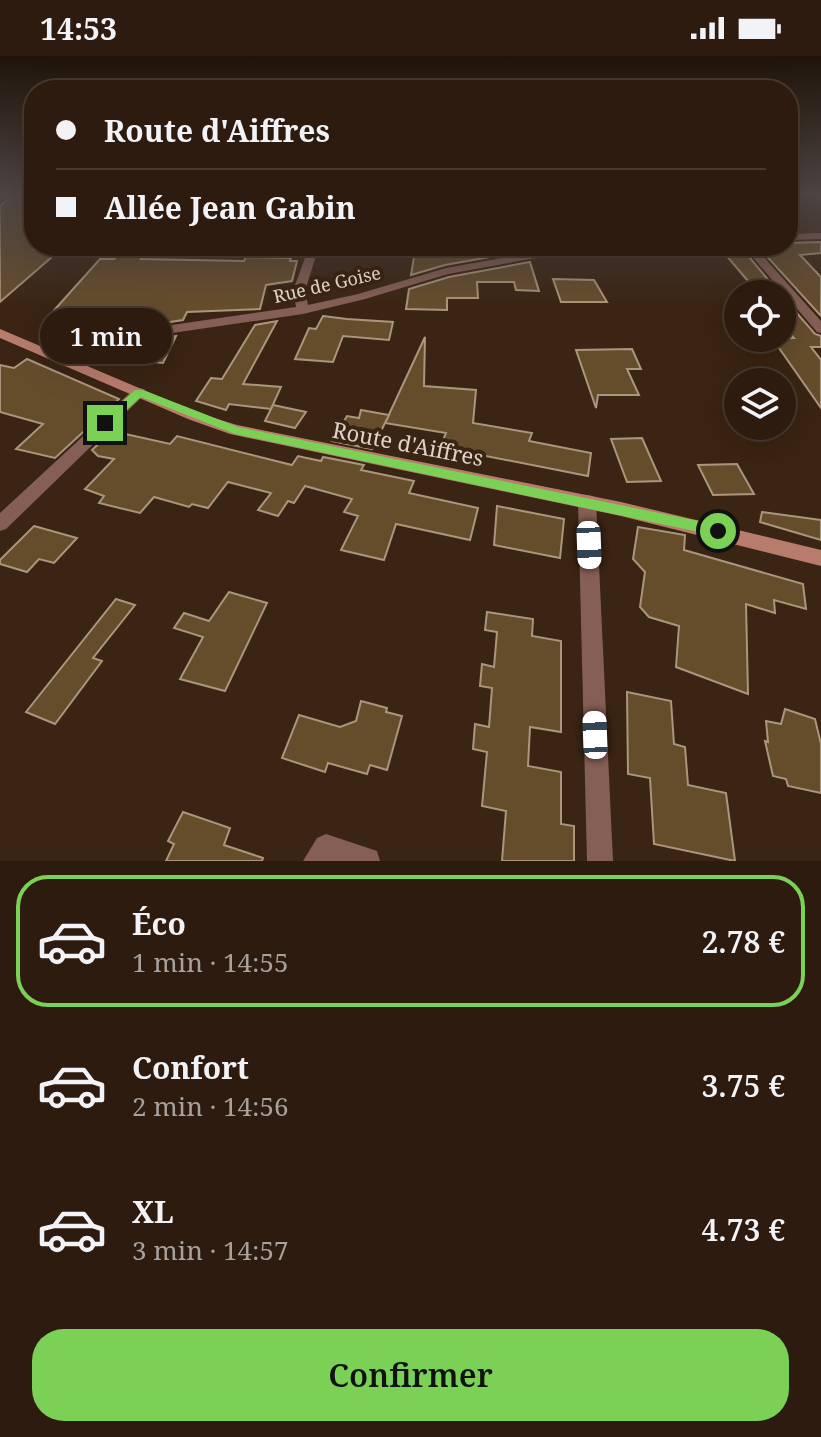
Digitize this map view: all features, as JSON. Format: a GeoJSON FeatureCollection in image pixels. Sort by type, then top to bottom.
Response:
{"type":"FeatureCollection","features":[{"type":"Feature","properties":{"kind":"main road","name":"Route d'Aiffres"},"geometry":{"type":"LineString","coordinates":[[0,333],[235,430],[587,501],[821,558]]}},
{"type":"Feature","properties":{"kind":"street"},"geometry":{"type":"LineString","coordinates":[[798,237],[821,236]]}},
{"type":"Feature","properties":{"kind":"street"},"geometry":{"type":"LineString","coordinates":[[303,310],[299,291],[311,256]]}},
{"type":"Feature","properties":{"kind":"street","name":"Rue de Goise"},"geometry":{"type":"LineString","coordinates":[[49,353],[96,340],[303,310],[361,297],[446,271],[533,256]]}},
{"type":"Feature","properties":{"kind":"street"},"geometry":{"type":"LineString","coordinates":[[757,256],[821,329]]}},
{"type":"Feature","properties":{"kind":"street"},"geometry":{"type":"LineString","coordinates":[[0,524],[139,392]]}},
{"type":"Feature","properties":{"kind":"street"},"geometry":{"type":"LineString","coordinates":[[587,501],[600,861]]}},
{"type":"Feature","properties":{"kind":"street"},"geometry":{"type":"LineString","coordinates":[[316,861],[326,847],[367,861]]}},
{"type":"Feature","properties":{"kind":"building"},"geometry":{"type":"Polygon","coordinates":[[[0,232],[24,232],[24,256],[53,256],[0,302],[0,232]]]}},
{"type":"Feature","properties":{"kind":"building"},"geometry":{"type":"Polygon","coordinates":[[[821,242],[821,253],[800,255],[821,277],[821,316],[796,288],[796,280],[788,280],[767,256],[798,256],[798,243],[821,242]]]}},
{"type":"Feature","properties":{"kind":"building"},"geometry":{"type":"Polygon","coordinates":[[[117,256],[143,256],[141,259],[244,261],[246,257],[291,258],[290,261],[297,261],[292,281],[266,285],[260,309],[187,312],[183,320],[151,325],[153,321],[112,320],[107,328],[62,327],[70,317],[48,317],[100,259],[114,259],[117,256]]]}},
{"type":"Feature","properties":{"kind":"building"},"geometry":{"type":"Polygon","coordinates":[[[420,256],[495,256],[411,275],[414,257],[420,256]]]}},
{"type":"Feature","properties":{"kind":"building"},"geometry":{"type":"Polygon","coordinates":[[[727,256],[748,256],[768,280],[747,280],[727,256]]]}},
{"type":"Feature","properties":{"kind":"building"},"geometry":{"type":"Polygon","coordinates":[[[530,262],[539,291],[516,290],[514,282],[477,282],[478,298],[447,298],[447,310],[406,309],[409,289],[449,277],[530,262]]]}},
{"type":"Feature","properties":{"kind":"building"},"geometry":{"type":"Polygon","coordinates":[[[553,279],[594,280],[607,302],[561,302],[553,279]]]}},
{"type":"Feature","properties":{"kind":"building"},"geometry":{"type":"Polygon","coordinates":[[[796,312],[815,334],[821,336],[821,347],[811,347],[821,360],[821,408],[796,368],[782,352],[796,352],[796,312]]]}},
{"type":"Feature","properties":{"kind":"building"},"geometry":{"type":"Polygon","coordinates":[[[323,316],[393,322],[389,340],[343,336],[333,362],[295,359],[309,328],[316,329],[323,316]]]}},
{"type":"Feature","properties":{"kind":"building"},"geometry":{"type":"Polygon","coordinates":[[[277,321],[243,384],[281,387],[271,409],[229,404],[226,410],[196,401],[211,378],[222,379],[255,325],[277,321]]]}},
{"type":"Feature","properties":{"kind":"building"},"geometry":{"type":"Polygon","coordinates":[[[176,336],[163,363],[132,360],[148,340],[176,336]]]}},
{"type":"Feature","properties":{"kind":"building"},"geometry":{"type":"Polygon","coordinates":[[[425,337],[424,386],[476,390],[473,423],[532,433],[529,441],[591,453],[588,476],[440,447],[446,433],[385,423],[425,337]]]}},
{"type":"Feature","properties":{"kind":"building"},"geometry":{"type":"Polygon","coordinates":[[[632,349],[641,369],[627,369],[639,395],[598,395],[596,408],[576,350],[632,349]]]}},
{"type":"Feature","properties":{"kind":"building"},"geometry":{"type":"Polygon","coordinates":[[[27,359],[119,399],[55,458],[16,449],[43,424],[0,412],[0,365],[14,368],[27,359]]]}},
{"type":"Feature","properties":{"kind":"building"},"geometry":{"type":"Polygon","coordinates":[[[273,405],[306,412],[295,428],[265,421],[273,405]]]}},
{"type":"Feature","properties":{"kind":"building"},"geometry":{"type":"Polygon","coordinates":[[[361,410],[389,415],[372,449],[332,441],[347,416],[359,418],[361,410]]]}},
{"type":"Feature","properties":{"kind":"building"},"geometry":{"type":"Polygon","coordinates":[[[112,431],[170,444],[177,436],[292,465],[298,456],[364,465],[361,470],[414,481],[409,493],[478,508],[470,540],[396,524],[384,560],[341,550],[358,516],[344,512],[352,499],[305,486],[294,503],[288,501],[278,516],[258,510],[271,493],[228,482],[208,508],[192,504],[189,507],[154,497],[140,513],[99,503],[104,496],[85,489],[114,459],[98,456],[92,450],[112,431]]]}},
{"type":"Feature","properties":{"kind":"building"},"geometry":{"type":"Polygon","coordinates":[[[642,438],[661,481],[627,482],[611,439],[642,438]]]}},
{"type":"Feature","properties":{"kind":"building"},"geometry":{"type":"Polygon","coordinates":[[[737,464],[754,494],[713,495],[698,465],[737,464]]]}},
{"type":"Feature","properties":{"kind":"building"},"geometry":{"type":"Polygon","coordinates":[[[497,506],[564,519],[560,558],[494,545],[497,506]]]}},
{"type":"Feature","properties":{"kind":"building"},"geometry":{"type":"Polygon","coordinates":[[[762,512],[821,520],[821,540],[760,522],[762,512]]]}},
{"type":"Feature","properties":{"kind":"building"},"geometry":{"type":"Polygon","coordinates":[[[34,526],[77,538],[54,563],[39,559],[27,572],[0,564],[0,560],[34,526]]]}},
{"type":"Feature","properties":{"kind":"building"},"geometry":{"type":"Polygon","coordinates":[[[638,527],[685,535],[684,550],[803,584],[806,609],[774,600],[775,613],[746,604],[748,694],[676,667],[679,626],[649,617],[640,607],[645,572],[633,559],[638,527]]]}},
{"type":"Feature","properties":{"kind":"building"},"geometry":{"type":"Polygon","coordinates":[[[229,592],[267,603],[225,691],[180,679],[203,637],[174,628],[184,613],[209,621],[229,592]]]}},
{"type":"Feature","properties":{"kind":"building"},"geometry":{"type":"Polygon","coordinates":[[[116,599],[135,605],[93,658],[102,661],[55,724],[26,712],[116,599]]]}},
{"type":"Feature","properties":{"kind":"building"},"geometry":{"type":"Polygon","coordinates":[[[487,612],[533,619],[532,636],[561,641],[561,732],[530,727],[528,766],[561,772],[561,824],[574,826],[574,861],[502,861],[506,811],[482,806],[487,752],[473,749],[475,724],[489,727],[492,688],[480,686],[482,664],[494,667],[497,632],[485,630],[487,612]]]}},
{"type":"Feature","properties":{"kind":"building"},"geometry":{"type":"Polygon","coordinates":[[[627,692],[671,701],[674,744],[685,747],[688,785],[726,793],[735,861],[654,844],[650,778],[628,774],[627,692]]]}},
{"type":"Feature","properties":{"kind":"building"},"geometry":{"type":"Polygon","coordinates":[[[361,701],[402,716],[387,770],[370,765],[367,774],[328,763],[325,772],[282,758],[299,715],[340,727],[356,721],[361,701]]]}},
{"type":"Feature","properties":{"kind":"building"},"geometry":{"type":"Polygon","coordinates":[[[785,709],[815,719],[821,744],[821,793],[788,786],[786,779],[773,776],[765,741],[768,742],[766,721],[781,724],[785,709]]]}},
{"type":"Feature","properties":{"kind":"building"},"geometry":{"type":"Polygon","coordinates":[[[183,812],[230,828],[224,845],[263,858],[262,861],[166,861],[174,844],[168,841],[183,812]]]}},
{"type":"Feature","properties":{"kind":"route"},"geometry":{"type":"LineString","coordinates":[[105,423],[139,392],[193,416],[235,430],[587,501],[718,531]]}}]}
